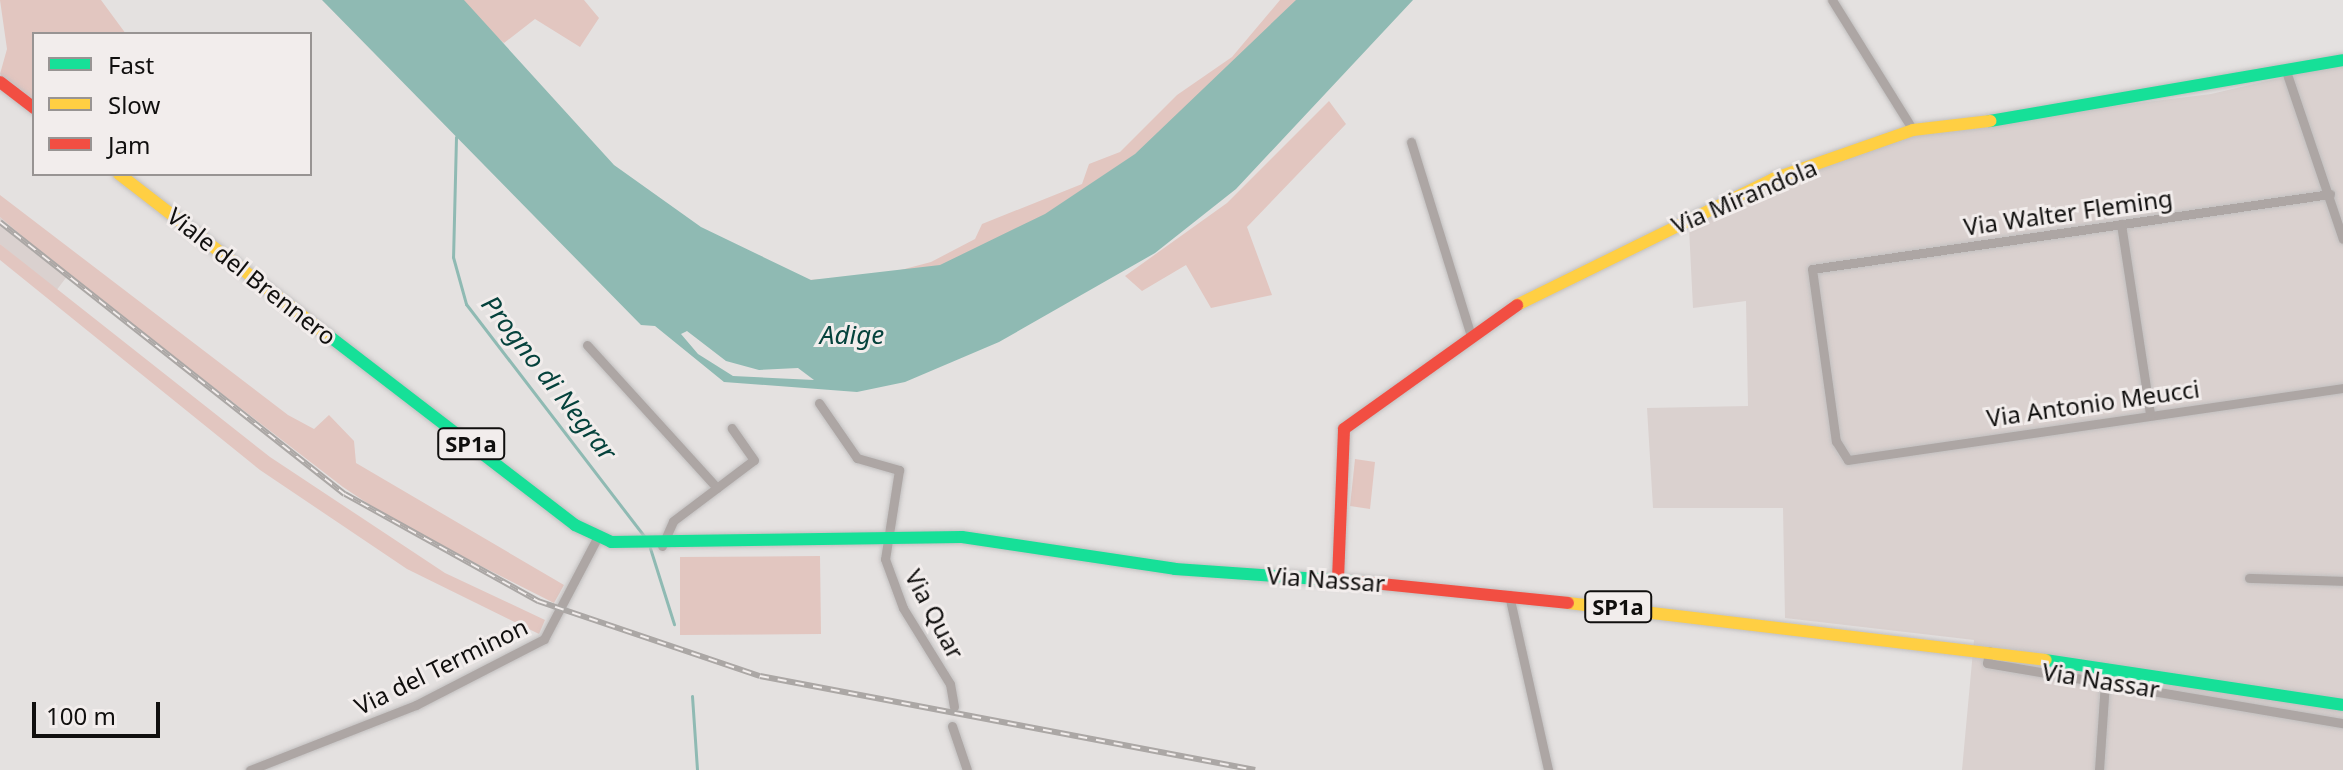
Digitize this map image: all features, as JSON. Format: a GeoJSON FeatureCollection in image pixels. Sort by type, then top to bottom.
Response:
{"type":"FeatureCollection","features":[{"type":"Feature","properties":{"kind":"main road","name":"Via Mirandola"},"geometry":{"type":"LineString","coordinates":[[1338,579],[1338,442],[1344,429],[1470,333],[1563,278],[1773,179],[1913,130],[2069,112],[2287,74],[2343,60]]}},
{"type":"Feature","properties":{"kind":"main road"},"geometry":{"type":"LineString","coordinates":[[0,82],[32,106]]}},
{"type":"Feature","properties":{"kind":"main road","name":"Viale del Brennero"},"geometry":{"type":"LineString","coordinates":[[122,176],[346,348]]}},
{"type":"Feature","properties":{"kind":"main road","name":"Via Nassar"},"geometry":{"type":"LineString","coordinates":[[346,348],[597,538],[633,545],[892,542],[962,537],[1175,569],[1338,579],[1509,595],[1989,651],[2228,692],[2343,705]]}},
{"type":"Feature","properties":{"kind":"street"},"geometry":{"type":"LineString","coordinates":[[1832,0],[1913,130]]}},
{"type":"Feature","properties":{"kind":"street"},"geometry":{"type":"LineString","coordinates":[[2287,74],[2343,239]]}},
{"type":"Feature","properties":{"kind":"street"},"geometry":{"type":"LineString","coordinates":[[1411,142],[1470,333]]}},
{"type":"Feature","properties":{"kind":"street","name":"Via Walter Fleming"},"geometry":{"type":"LineString","coordinates":[[1848,460],[1836,441],[1812,269],[2330,194]]}},
{"type":"Feature","properties":{"kind":"street"},"geometry":{"type":"LineString","coordinates":[[2121,224],[2150,414]]}},
{"type":"Feature","properties":{"kind":"street"},"geometry":{"type":"LineString","coordinates":[[587,345],[717,488]]}},
{"type":"Feature","properties":{"kind":"street","name":"Via Antonio Meucci"},"geometry":{"type":"LineString","coordinates":[[1848,460],[2343,388]]}},
{"type":"Feature","properties":{"kind":"street","name":"Via Quar"},"geometry":{"type":"LineString","coordinates":[[819,403],[857,458],[899,470],[892,542],[885,559],[903,608],[950,684],[954,707]]}},
{"type":"Feature","properties":{"kind":"street"},"geometry":{"type":"LineString","coordinates":[[658,546],[673,521],[754,460],[732,428]]}},
{"type":"Feature","properties":{"kind":"street","name":"Via del Terminon"},"geometry":{"type":"LineString","coordinates":[[250,770],[416,705],[530,649],[544,639],[597,538]]}},
{"type":"Feature","properties":{"kind":"street"},"geometry":{"type":"LineString","coordinates":[[2249,578],[2343,581]]}},
{"type":"Feature","properties":{"kind":"street"},"geometry":{"type":"LineString","coordinates":[[1509,595],[1548,770]]}},
{"type":"Feature","properties":{"kind":"street","name":"Via Nassar"},"geometry":{"type":"LineString","coordinates":[[1989,651],[1987,663],[2105,681],[2228,692],[2343,723]]}},
{"type":"Feature","properties":{"kind":"street"},"geometry":{"type":"LineString","coordinates":[[2099,770],[2105,681]]}},
{"type":"Feature","properties":{"kind":"street"},"geometry":{"type":"LineString","coordinates":[[952,726],[967,770]]}},
{"type":"Feature","properties":{"kind":"shaded area"},"geometry":{"type":"Polygon","coordinates":[[[0,0],[101,0],[125,32],[32,32],[32,98],[0,74],[7,49],[0,0]]]}},
{"type":"Feature","properties":{"kind":"shaded area"},"geometry":{"type":"Polygon","coordinates":[[[452,0],[584,0],[599,18],[580,47],[535,19],[504,43],[452,0]]]}},
{"type":"Feature","properties":{"kind":"shaded area"},"geometry":{"type":"Polygon","coordinates":[[[1280,0],[1315,0],[1075,211],[880,291],[808,280],[878,276],[931,262],[975,239],[982,224],[1082,184],[1089,164],[1120,152],[1177,95],[1232,57],[1280,0]]]}},
{"type":"Feature","properties":{"kind":"shaded area"},"geometry":{"type":"Polygon","coordinates":[[[2343,63],[2343,770],[1962,770],[1974,640],[1785,618],[1783,508],[1653,508],[1647,408],[1748,406],[1746,301],[1693,308],[1689,228],[1830,160],[1937,128],[2211,94],[2343,63]]]}},
{"type":"Feature","properties":{"kind":"shaded area"},"geometry":{"type":"Polygon","coordinates":[[[1329,101],[1346,124],[1247,227],[1272,295],[1211,308],[1186,265],[1142,291],[1125,276],[1227,203],[1329,101]]]}},
{"type":"Feature","properties":{"kind":"shaded area"},"geometry":{"type":"Polygon","coordinates":[[[0,195],[288,415],[314,429],[329,415],[354,441],[356,463],[564,585],[554,603],[400,525],[343,487],[55,265],[0,217],[0,195]]]}},
{"type":"Feature","properties":{"kind":"shaded area"},"geometry":{"type":"Polygon","coordinates":[[[0,217],[68,275],[56,291],[0,244],[0,217]]]}},
{"type":"Feature","properties":{"kind":"shaded area"},"geometry":{"type":"Polygon","coordinates":[[[0,244],[270,457],[445,573],[545,620],[539,634],[407,569],[260,470],[0,260],[0,244]]]}},
{"type":"Feature","properties":{"kind":"shaded area"},"geometry":{"type":"Polygon","coordinates":[[[1355,459],[1375,462],[1370,509],[1350,506],[1355,459]]]}},
{"type":"Feature","properties":{"kind":"shaded area"},"geometry":{"type":"Polygon","coordinates":[[[820,556],[821,634],[680,635],[680,557],[820,556]]]}},
{"type":"Feature","properties":{"kind":"water","name":"Adige"},"geometry":{"type":"Polygon","coordinates":[[[322,0],[464,0],[614,165],[701,227],[811,280],[940,265],[1045,214],[1135,154],[1296,0],[1413,0],[1236,189],[1155,253],[999,342],[905,382],[857,392],[724,382],[655,326],[641,325],[322,0]],[[687,331],[681,334],[698,354],[733,376],[814,380],[798,368],[759,370],[726,361],[687,331]]]}},
{"type":"Feature","properties":{"kind":"waterway","name":"Progno di Negrar"},"geometry":{"type":"LineString","coordinates":[[456,137],[453,257],[466,304],[645,537]]}},
{"type":"Feature","properties":{"kind":"waterway","name":"Progno di Negrar"},"geometry":{"type":"LineString","coordinates":[[650,548],[674,624]]}},
{"type":"Feature","properties":{"kind":"waterway","name":"Progno di Negrar"},"geometry":{"type":"LineString","coordinates":[[692,696],[697,770]]}},
{"type":"Feature","properties":{"kind":"railway"},"geometry":{"type":"LineString","coordinates":[[0,222],[345,494],[538,601],[760,676],[1255,770]]}},
{"type":"Feature","properties":{"kind":"traffic: fast"},"geometry":{"type":"LineString","coordinates":[[1990,121],[2343,60]]}},
{"type":"Feature","properties":{"kind":"traffic: fast"},"geometry":{"type":"LineString","coordinates":[[325,333],[575,525],[611,542],[962,537],[1175,569],[1362,582]]}},
{"type":"Feature","properties":{"kind":"traffic: fast"},"geometry":{"type":"LineString","coordinates":[[2046,660],[2343,705]]}},
{"type":"Feature","properties":{"kind":"traffic: slow"},"geometry":{"type":"LineString","coordinates":[[1517,305],[1773,179],[1913,130],[1990,121]]}},
{"type":"Feature","properties":{"kind":"traffic: slow"},"geometry":{"type":"LineString","coordinates":[[122,176],[325,333]]}},
{"type":"Feature","properties":{"kind":"traffic: slow"},"geometry":{"type":"LineString","coordinates":[[1568,603],[2046,660]]}},
{"type":"Feature","properties":{"kind":"traffic: jam"},"geometry":{"type":"LineString","coordinates":[[0,82],[32,106]]}},
{"type":"Feature","properties":{"kind":"traffic: jam"},"geometry":{"type":"LineString","coordinates":[[1338,579],[1344,429],[1517,305]]}},
{"type":"Feature","properties":{"kind":"traffic: jam"},"geometry":{"type":"LineString","coordinates":[[1362,582],[1568,603]]}}]}
